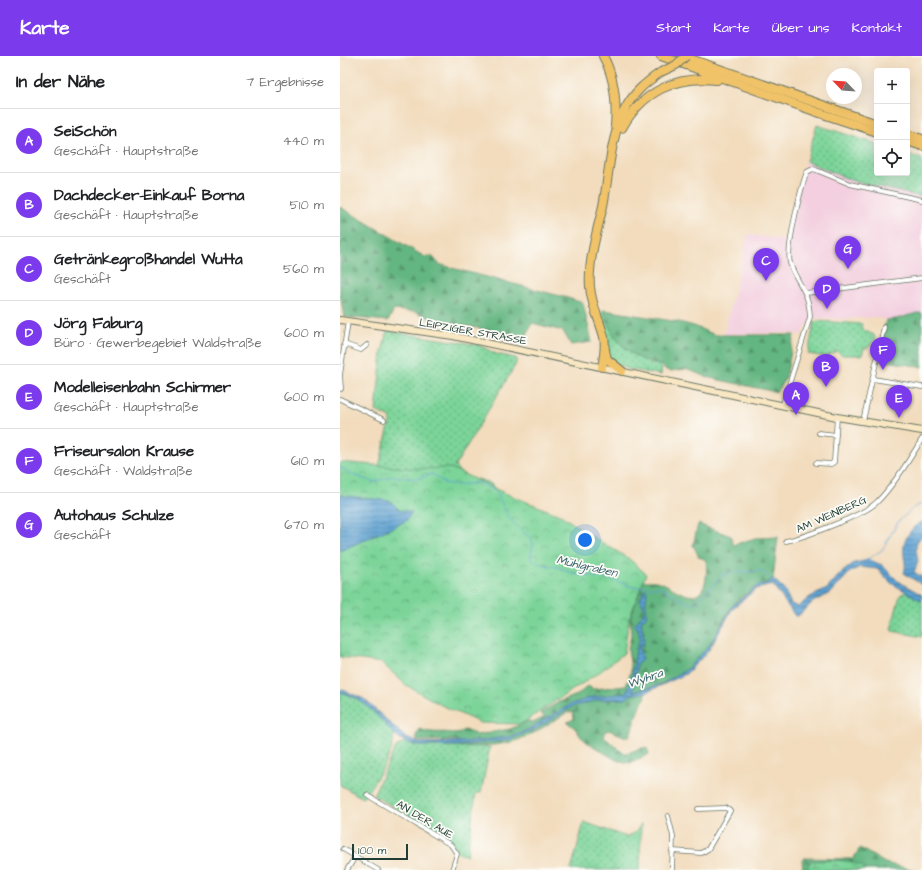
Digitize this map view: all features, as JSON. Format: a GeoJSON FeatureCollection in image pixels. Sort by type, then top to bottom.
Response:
{"type":"FeatureCollection","features":[{"type":"Feature","properties":{"kind":"highway"},"geometry":{"type":"LineString","coordinates":[[603,56],[612,79],[616,104],[615,140]]}},
{"type":"Feature","properties":{"kind":"highway"},"geometry":{"type":"LineString","coordinates":[[662,56],[731,82],[874,131]]}},
{"type":"Feature","properties":{"kind":"highway"},"geometry":{"type":"LineString","coordinates":[[682,56],[874,123]]}},
{"type":"Feature","properties":{"kind":"highway"},"geometry":{"type":"LineString","coordinates":[[602,367],[604,337],[592,304],[590,285],[592,260],[615,140],[623,112],[633,96],[647,81],[676,65],[686,56]]}},
{"type":"Feature","properties":{"kind":"highway"},"geometry":{"type":"LineString","coordinates":[[615,140],[626,119],[642,101],[664,86],[678,81],[694,79],[731,82]]}},
{"type":"Feature","properties":{"kind":"highway"},"geometry":{"type":"LineString","coordinates":[[910,135],[922,139]]}},
{"type":"Feature","properties":{"kind":"highway"},"geometry":{"type":"LineString","coordinates":[[910,142],[922,146]]}},
{"type":"Feature","properties":{"kind":"highway"},"geometry":{"type":"LineString","coordinates":[[604,350],[607,359],[622,371]]}},
{"type":"Feature","properties":{"kind":"main road","name":"LEIPZIGER STRASSE"},"geometry":{"type":"LineString","coordinates":[[340,320],[453,336],[783,404],[837,417],[922,431]]}},
{"type":"Feature","properties":{"kind":"street"},"geometry":{"type":"LineString","coordinates":[[783,404],[810,317],[809,303],[806,293],[793,271],[789,251],[805,177],[810,170],[816,170],[850,184],[922,200]]}},
{"type":"Feature","properties":{"kind":"street"},"geometry":{"type":"LineString","coordinates":[[806,293],[922,278]]}},
{"type":"Feature","properties":{"kind":"street"},"geometry":{"type":"LineString","coordinates":[[341,389],[341,356],[348,321]]}},
{"type":"Feature","properties":{"kind":"street"},"geometry":{"type":"LineString","coordinates":[[863,421],[884,327]]}},
{"type":"Feature","properties":{"kind":"street"},"geometry":{"type":"LineString","coordinates":[[344,344],[361,350],[367,345]]}},
{"type":"Feature","properties":{"kind":"street"},"geometry":{"type":"LineString","coordinates":[[873,379],[922,387]]}},
{"type":"Feature","properties":{"kind":"street"},"geometry":{"type":"LineString","coordinates":[[340,399],[384,420]]}},
{"type":"Feature","properties":{"kind":"street"},"geometry":{"type":"LineString","coordinates":[[816,463],[831,464],[834,462],[837,417]]}},
{"type":"Feature","properties":{"kind":"street"},"geometry":{"type":"LineString","coordinates":[[819,433],[836,435]]}},
{"type":"Feature","properties":{"kind":"street","name":"AM WEINBERG"},"geometry":{"type":"LineString","coordinates":[[786,541],[802,538],[848,518],[876,503],[888,489],[922,439]]}},
{"type":"Feature","properties":{"kind":"street","name":"AN DER AUE"},"geometry":{"type":"LineString","coordinates":[[367,795],[451,845],[456,854],[452,870]]}},
{"type":"Feature","properties":{"kind":"street"},"geometry":{"type":"LineString","coordinates":[[672,851],[701,853],[708,849],[730,811],[726,808],[698,809]]}},
{"type":"Feature","properties":{"kind":"street"},"geometry":{"type":"LineString","coordinates":[[668,816],[673,836],[672,870]]}},
{"type":"Feature","properties":{"kind":"street"},"geometry":{"type":"LineString","coordinates":[[343,849],[378,870]]}},
{"type":"Feature","properties":{"kind":"street"},"geometry":{"type":"LineString","coordinates":[[347,870],[356,857]]}},
{"type":"Feature","properties":{"kind":"shaded area"},"geometry":{"type":"Polygon","coordinates":[[[806,161],[853,181],[922,197],[922,313],[886,320],[876,317],[841,319],[812,318],[801,335],[790,333],[724,334],[748,234],[786,241],[797,190],[806,161]]]}},
{"type":"Feature","properties":{"kind":"green space"},"geometry":{"type":"Polygon","coordinates":[[[817,125],[874,143],[874,176],[910,176],[910,155],[922,159],[922,197],[853,181],[806,161],[817,125]]]}},
{"type":"Feature","properties":{"kind":"green space"},"geometry":{"type":"Polygon","coordinates":[[[340,207],[425,257],[432,256],[439,264],[583,303],[592,342],[571,345],[563,331],[532,323],[526,337],[434,320],[416,312],[394,310],[388,321],[344,317],[340,293],[340,207]]]}},
{"type":"Feature","properties":{"kind":"green space"},"geometry":{"type":"Polygon","coordinates":[[[604,310],[606,320],[650,364],[662,365],[661,375],[628,369],[618,365],[610,358],[599,313],[604,310]]]}},
{"type":"Feature","properties":{"kind":"green space"},"geometry":{"type":"Polygon","coordinates":[[[604,310],[679,322],[694,326],[715,335],[794,335],[786,378],[776,392],[710,378],[686,369],[671,371],[666,370],[662,365],[642,359],[624,347],[611,330],[604,310]]]}},
{"type":"Feature","properties":{"kind":"green space"},"geometry":{"type":"Polygon","coordinates":[[[922,313],[922,367],[879,360],[886,320],[896,319],[922,313]]]}},
{"type":"Feature","properties":{"kind":"green space"},"geometry":{"type":"Polygon","coordinates":[[[817,321],[862,324],[861,329],[874,335],[875,339],[868,348],[864,348],[862,355],[842,355],[837,351],[826,357],[808,354],[814,323],[817,321]]]}},
{"type":"Feature","properties":{"kind":"green space"},"geometry":{"type":"Polygon","coordinates":[[[387,331],[479,345],[496,354],[516,358],[516,364],[455,466],[462,475],[377,474],[391,418],[376,411],[382,352],[387,331]]]}},
{"type":"Feature","properties":{"kind":"green space"},"geometry":{"type":"Polygon","coordinates":[[[340,462],[418,469],[451,468],[500,491],[562,516],[628,558],[646,574],[629,619],[624,653],[601,671],[521,724],[480,723],[441,705],[406,685],[382,663],[340,657],[340,462]]]}},
{"type":"Feature","properties":{"kind":"green space"},"geometry":{"type":"Polygon","coordinates":[[[478,479],[490,483],[502,496],[641,581],[658,581],[688,595],[695,595],[703,589],[706,577],[706,560],[699,557],[693,545],[698,524],[731,536],[733,545],[755,538],[778,537],[773,579],[747,593],[732,606],[709,646],[688,668],[672,679],[644,690],[646,697],[638,712],[629,737],[609,730],[604,732],[604,737],[623,753],[647,748],[649,754],[630,763],[616,760],[588,743],[581,737],[575,728],[567,722],[574,719],[573,712],[568,712],[534,733],[513,742],[494,745],[460,747],[457,740],[417,741],[416,735],[420,729],[430,732],[449,732],[458,734],[464,730],[470,731],[476,735],[510,729],[528,721],[535,722],[545,717],[540,713],[559,702],[577,695],[588,686],[593,689],[626,686],[631,670],[628,649],[631,636],[630,619],[640,592],[473,480],[478,479]]]}},
{"type":"Feature","properties":{"kind":"green space"},"geometry":{"type":"Polygon","coordinates":[[[906,592],[922,601],[922,637],[892,631],[891,629],[900,595],[906,592]]]}},
{"type":"Feature","properties":{"kind":"green space"},"geometry":{"type":"Polygon","coordinates":[[[340,692],[355,698],[370,708],[384,721],[394,734],[391,751],[387,760],[363,798],[340,785],[340,692]]]}},
{"type":"Feature","properties":{"kind":"green space"},"geometry":{"type":"Polygon","coordinates":[[[405,742],[419,746],[490,747],[481,793],[476,793],[467,856],[458,853],[457,848],[448,840],[449,839],[373,795],[396,747],[405,742]]]}},
{"type":"Feature","properties":{"kind":"green space"},"geometry":{"type":"Polygon","coordinates":[[[584,822],[627,837],[635,833],[641,824],[640,870],[571,870],[584,822]]]}},
{"type":"Feature","properties":{"kind":"green space"},"geometry":{"type":"Polygon","coordinates":[[[860,848],[885,863],[913,870],[803,870],[802,860],[804,858],[853,859],[860,848]]]}},
{"type":"Feature","properties":{"kind":"green space"},"geometry":{"type":"Polygon","coordinates":[[[812,861],[848,861],[861,866],[866,870],[809,870],[808,865],[812,861]]]}},
{"type":"Feature","properties":{"kind":"water"},"geometry":{"type":"Polygon","coordinates":[[[340,495],[391,501],[399,510],[412,512],[407,520],[400,524],[340,551],[340,495]]]}},
{"type":"Feature","properties":{"kind":"water"},"geometry":{"type":"Polygon","coordinates":[[[922,521],[922,535],[917,542],[916,549],[918,562],[914,572],[922,577],[922,585],[904,573],[904,545],[907,536],[913,528],[922,521]]]}},
{"type":"Feature","properties":{"kind":"water"},"geometry":{"type":"Polygon","coordinates":[[[869,560],[882,565],[898,581],[922,595],[922,601],[891,583],[878,569],[860,567],[850,572],[832,592],[813,602],[798,616],[795,616],[773,585],[756,589],[733,608],[709,650],[686,674],[647,692],[630,695],[626,699],[598,700],[572,707],[537,728],[509,740],[456,746],[419,746],[405,742],[394,734],[374,712],[356,698],[340,692],[341,689],[364,699],[406,738],[419,743],[480,741],[512,736],[527,730],[571,704],[593,697],[626,693],[631,682],[636,649],[640,639],[638,628],[634,626],[645,610],[640,599],[645,589],[647,590],[646,615],[641,621],[644,638],[643,646],[639,646],[642,660],[637,664],[633,692],[662,684],[687,669],[709,646],[733,605],[757,586],[768,583],[773,579],[784,589],[791,604],[798,607],[810,597],[827,589],[840,574],[854,563],[869,560]]]}},
{"type":"Feature","properties":{"kind":"waterway","name":"Mühlgraben"},"geometry":{"type":"LineString","coordinates":[[340,467],[351,474],[373,482],[393,476],[417,479],[432,474],[444,483],[457,485],[478,483],[496,491],[508,517],[531,539],[533,544],[530,559],[541,564],[557,567],[575,574],[611,579],[632,587],[660,587],[687,603],[696,603],[722,575],[734,572],[762,571],[772,580]]}},
{"type":"Feature","properties":{"kind":"waterway","name":"Mühlgraben"},"geometry":{"type":"LineString","coordinates":[[865,561],[882,550],[898,522],[913,508],[922,503]]}},
{"type":"Feature","properties":{"kind":"place","name":"Autohaus Schulze"},"geometry":{"type":"Point","coordinates":[848,269]}},
{"type":"Feature","properties":{"kind":"place","name":"Getränkegroßhandel Wutta"},"geometry":{"type":"Point","coordinates":[766,281]}},
{"type":"Feature","properties":{"kind":"place","name":"Jörg Faburg"},"geometry":{"type":"Point","coordinates":[827,309]}},
{"type":"Feature","properties":{"kind":"place","name":"Friseursalon Krause"},"geometry":{"type":"Point","coordinates":[883,370]}},
{"type":"Feature","properties":{"kind":"place","name":"Dachdecker-Einkauf Borna"},"geometry":{"type":"Point","coordinates":[826,387]}},
{"type":"Feature","properties":{"kind":"place","name":"SeiSchön"},"geometry":{"type":"Point","coordinates":[796,415]}},
{"type":"Feature","properties":{"kind":"place","name":"Modelleisenbahn Schirmer"},"geometry":{"type":"Point","coordinates":[899,418]}},
{"type":"Feature","properties":{"kind":"water label","name":"Wyhra"},"geometry":{"type":"Point","coordinates":[645,678]}}]}
